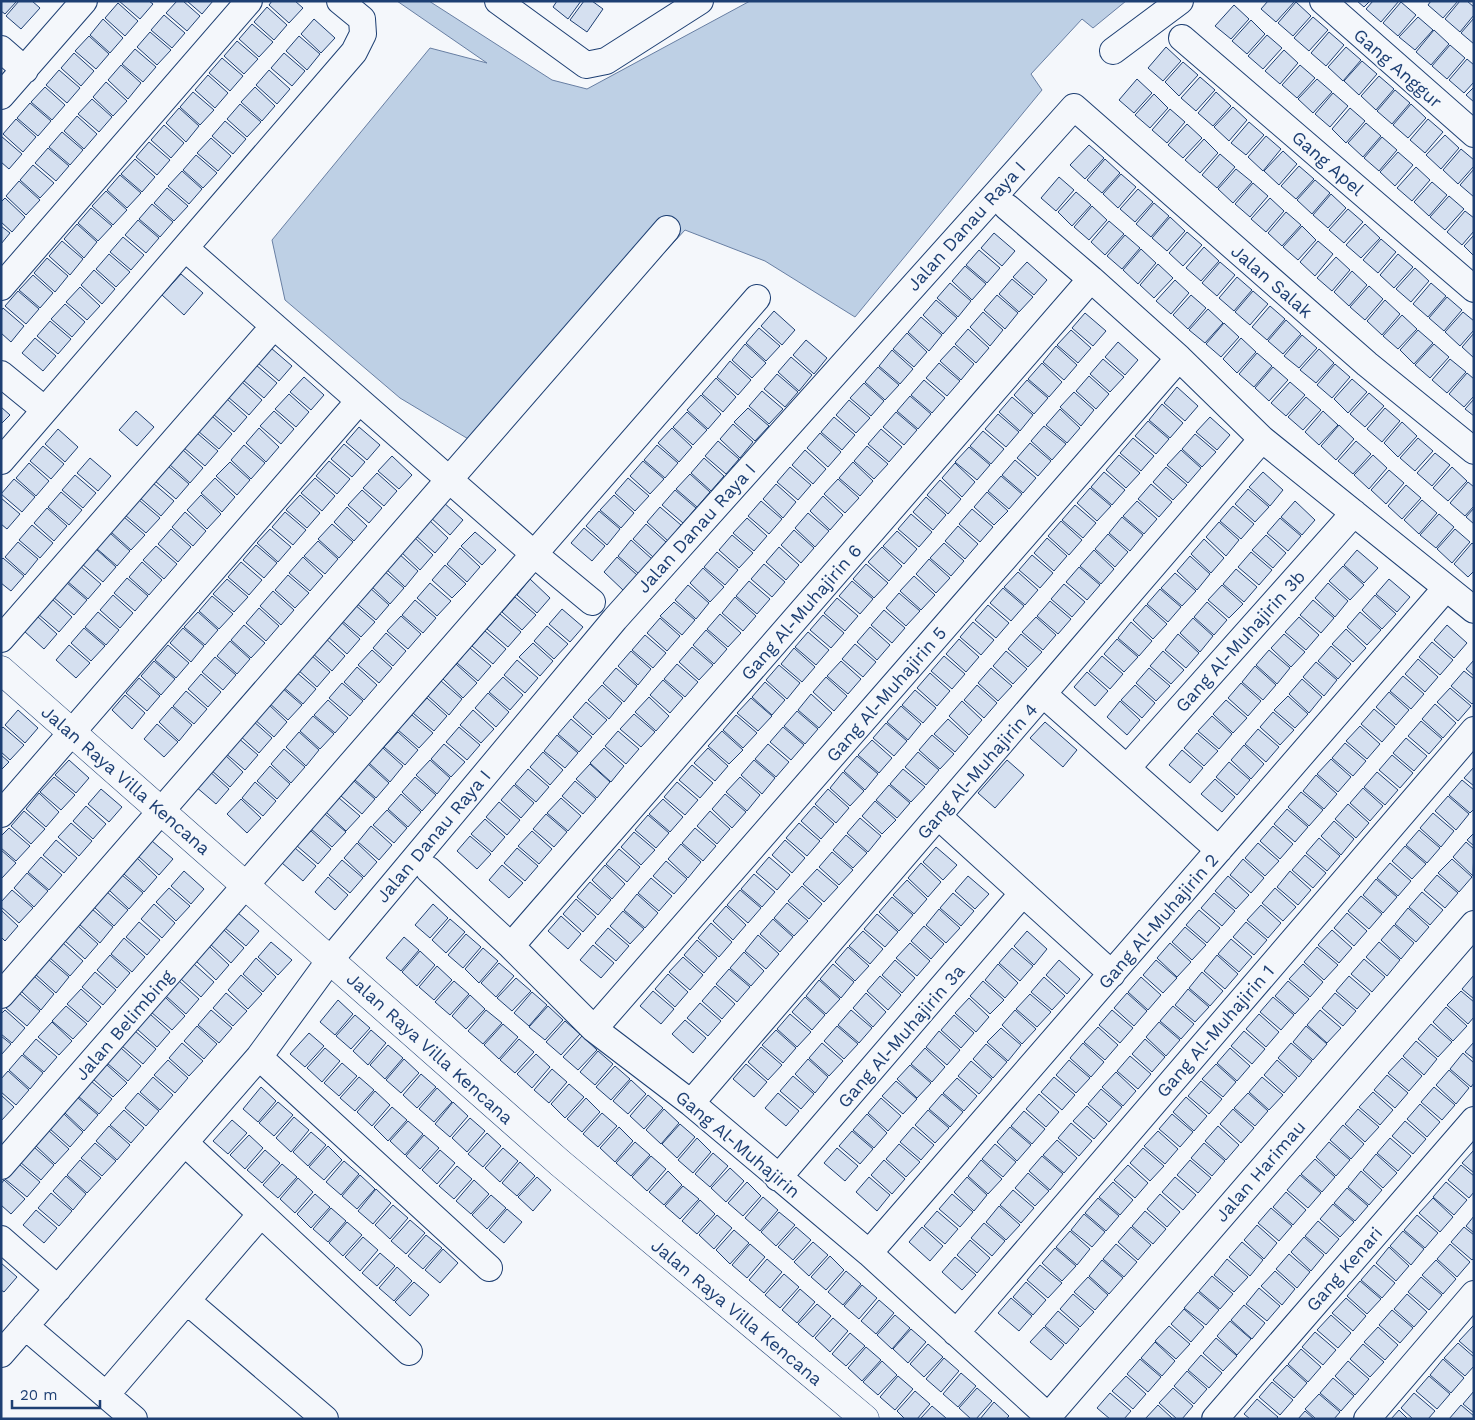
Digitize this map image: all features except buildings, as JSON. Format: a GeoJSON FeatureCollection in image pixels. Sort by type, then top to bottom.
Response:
{"type":"FeatureCollection","features":[{"type":"Feature","properties":{"kind":"street"},"geometry":{"type":"LineString","coordinates":[[1,96],[26,70],[84,1]]}},
{"type":"Feature","properties":{"kind":"street"},"geometry":{"type":"LineString","coordinates":[[1,287],[250,1]]}},
{"type":"Feature","properties":{"kind":"street"},"geometry":{"type":"LineString","coordinates":[[1,461],[354,52],[363,34],[362,20],[340,1]]}},
{"type":"Feature","properties":{"kind":"street"},"geometry":{"type":"LineString","coordinates":[[498,1],[586,65],[606,61],[700,1]]}},
{"type":"Feature","properties":{"kind":"street"},"geometry":{"type":"LineString","coordinates":[[1113,51],[1180,1]]}},
{"type":"Feature","properties":{"kind":"street","name":"Gang Anggur"},"geometry":{"type":"LineString","coordinates":[[1323,1],[1474,134]]}},
{"type":"Feature","properties":{"kind":"street","name":"Gang Apel"},"geometry":{"type":"LineString","coordinates":[[1182,38],[1474,289]]}},
{"type":"Feature","properties":{"kind":"street"},"geometry":{"type":"LineString","coordinates":[[1,49],[26,70]]}},
{"type":"Feature","properties":{"kind":"street","name":"Jalan Salak"},"geometry":{"type":"LineString","coordinates":[[1074,106],[1367,364],[1474,451]]}},
{"type":"Feature","properties":{"kind":"street","name":"Jalan Danau Raya I"},"geometry":{"type":"LineString","coordinates":[[1,1354],[259,1057],[330,960],[615,619],[1074,106]]}},
{"type":"Feature","properties":{"kind":"street"},"geometry":{"type":"LineString","coordinates":[[1008,208],[1179,358],[1262,439],[1474,610]]}},
{"type":"Feature","properties":{"kind":"street"},"geometry":{"type":"LineString","coordinates":[[1,995],[668,230]]}},
{"type":"Feature","properties":{"kind":"street"},"geometry":{"type":"LineString","coordinates":[[185,248],[534,554],[592,602]]}},
{"type":"Feature","properties":{"kind":"street","name":"Gang Al-Muhajirin 6"},"geometry":{"type":"LineString","coordinates":[[511,946],[1091,279]]}},
{"type":"Feature","properties":{"kind":"street","name":"Jalan Belimbing"},"geometry":{"type":"LineString","coordinates":[[1,1166],[758,298]]}},
{"type":"Feature","properties":{"kind":"street"},"geometry":{"type":"LineString","coordinates":[[1,639],[274,326]]}},
{"type":"Feature","properties":{"kind":"street","name":"Gang Al-Muhajirin 5"},"geometry":{"type":"LineString","coordinates":[[594,1029],[1179,358]]}},
{"type":"Feature","properties":{"kind":"street"},"geometry":{"type":"LineString","coordinates":[[1,374],[45,410]]}},
{"type":"Feature","properties":{"kind":"street"},"geometry":{"type":"LineString","coordinates":[[1,814],[359,401]]}},
{"type":"Feature","properties":{"kind":"street","name":"Gang Al-Muhajirin 4"},"geometry":{"type":"LineString","coordinates":[[691,1103],[1262,439]]}},
{"type":"Feature","properties":{"kind":"street","name":"Gang Al-Muhajirin 3b"},"geometry":{"type":"LineString","coordinates":[[1127,768],[1354,513]]}},
{"type":"Feature","properties":{"kind":"street","name":"Gang Al-Muhajirin 2"},"geometry":{"type":"LineString","coordinates":[[869,1253],[1446,588]]}},
{"type":"Feature","properties":{"kind":"street","name":"Jalan Raya Villa Kencana"},"geometry":{"type":"LineString","coordinates":[[1,670],[560,1164],[865,1419]]}},
{"type":"Feature","properties":{"kind":"street"},"geometry":{"type":"LineString","coordinates":[[1044,694],[1219,850]]}},
{"type":"Feature","properties":{"kind":"street","name":"Gang Al-Muhajirin 1"},"geometry":{"type":"LineString","coordinates":[[956,1332],[1474,730]]}},
{"type":"Feature","properties":{"kind":"street"},"geometry":{"type":"LineString","coordinates":[[938,816],[1112,974]]}},
{"type":"Feature","properties":{"kind":"street","name":"Gang Al-Muhajirin"},"geometry":{"type":"LineString","coordinates":[[429,870],[511,946],[594,1029],[691,1103],[869,1253],[1049,1418]]}},
{"type":"Feature","properties":{"kind":"street","name":"Gang Al-Muhajirin 3a"},"geometry":{"type":"LineString","coordinates":[[778,1178],[1023,893]]}},
{"type":"Feature","properties":{"kind":"street","name":"Jalan Harimau"},"geometry":{"type":"LineString","coordinates":[[1049,1418],[1474,924]]}},
{"type":"Feature","properties":{"kind":"street"},"geometry":{"type":"LineString","coordinates":[[259,1057],[489,1268]]}},
{"type":"Feature","properties":{"kind":"street","name":"Gang Kenari"},"geometry":{"type":"LineString","coordinates":[[1215,1419],[1474,1120]]}},
{"type":"Feature","properties":{"kind":"street"},"geometry":{"type":"LineString","coordinates":[[185,1143],[409,1352]]}},
{"type":"Feature","properties":{"kind":"street"},"geometry":{"type":"LineString","coordinates":[[106,1395],[261,1214]]}},
{"type":"Feature","properties":{"kind":"street"},"geometry":{"type":"LineString","coordinates":[[1,1239],[58,1288]]}},
{"type":"Feature","properties":{"kind":"street"},"geometry":{"type":"LineString","coordinates":[[1367,1419],[1474,1294]]}},
{"type":"Feature","properties":{"kind":"street"},"geometry":{"type":"LineString","coordinates":[[187,1301],[325,1419]]}},
{"type":"Feature","properties":{"kind":"street"},"geometry":{"type":"LineString","coordinates":[[26,1326],[134,1419]]}},
{"type":"Feature","properties":{"kind":"water"},"geometry":{"type":"Polygon","coordinates":[[[397,1],[429,1],[552,80],[587,89],[750,1],[1126,1],[1093,28],[1082,19],[1031,74],[1042,90],[855,317],[765,261],[685,230],[503,428],[470,440],[400,398],[285,300],[272,240],[430,48],[487,63],[397,1]]]}}]}
